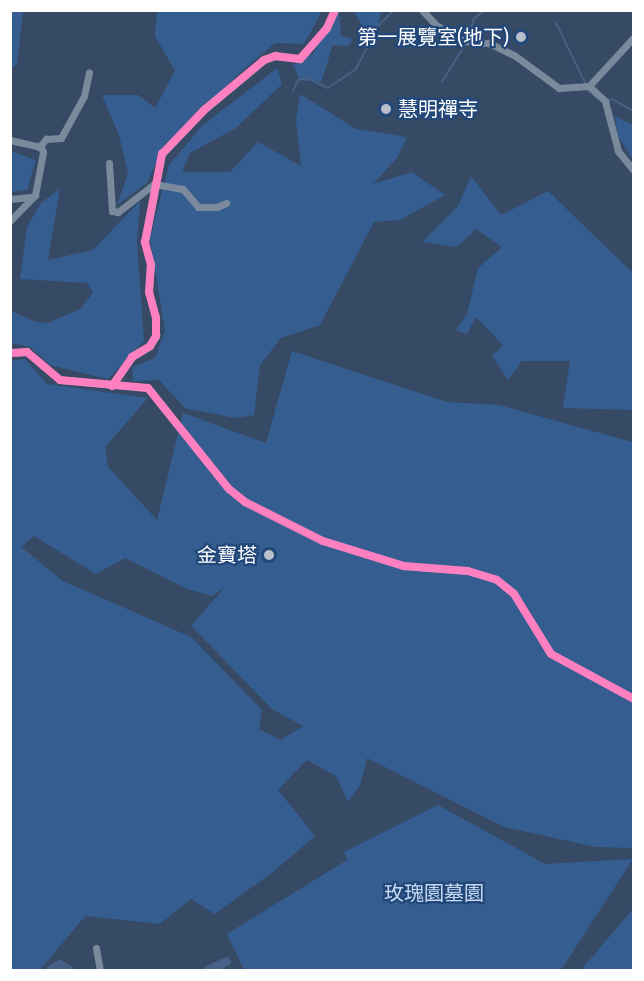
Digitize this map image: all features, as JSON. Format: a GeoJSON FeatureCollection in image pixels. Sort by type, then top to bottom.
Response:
{"type":"FeatureCollection","features":[{"type":"Feature","properties":{"kind":"street"},"geometry":{"type":"LineString","coordinates":[[112,386],[132,357],[150,346],[156,336],[156,318],[149,292],[151,265],[145,242],[154,184],[162,154],[204,110],[264,60],[275,56],[300,59],[327,28],[334,10]]}},
{"type":"Feature","properties":{"kind":"street"},"geometry":{"type":"LineString","coordinates":[[422,10],[436,25],[464,41],[489,44],[514,55],[552,86],[589,86],[605,101],[618,151],[633,171]]}},
{"type":"Feature","properties":{"kind":"street"},"geometry":{"type":"LineString","coordinates":[[589,86],[633,37]]}},
{"type":"Feature","properties":{"kind":"street"},"geometry":{"type":"LineString","coordinates":[[39,147],[46,139],[61,138],[84,96],[89,73]]}},
{"type":"Feature","properties":{"kind":"street"},"geometry":{"type":"LineString","coordinates":[[10,140],[39,147],[43,152],[34,195],[10,221]]}},
{"type":"Feature","properties":{"kind":"street"},"geometry":{"type":"LineString","coordinates":[[109,163],[112,211],[118,212],[154,184],[183,189],[198,207],[217,207],[226,203]]}},
{"type":"Feature","properties":{"kind":"street"},"geometry":{"type":"LineString","coordinates":[[10,199],[30,197]]}},
{"type":"Feature","properties":{"kind":"street"},"geometry":{"type":"LineString","coordinates":[[10,353],[27,352],[60,380],[147,388],[229,489],[275,518],[368,556],[404,566],[484,574],[507,586],[552,654],[633,699]]}},
{"type":"Feature","properties":{"kind":"street"},"geometry":{"type":"LineString","coordinates":[[96,948],[100,970]]}},
{"type":"Feature","properties":{"kind":"green space"},"geometry":{"type":"Polygon","coordinates":[[[11,10],[23,11],[17,64],[11,69],[11,10]]]}},
{"type":"Feature","properties":{"kind":"green space"},"geometry":{"type":"Polygon","coordinates":[[[157,11],[322,11],[304,44],[275,43],[242,71],[164,145],[147,183],[117,205],[128,173],[119,135],[102,95],[138,95],[155,108],[175,71],[155,36],[157,11]]]}},
{"type":"Feature","properties":{"kind":"green space"},"geometry":{"type":"Polygon","coordinates":[[[336,11],[339,11],[341,36],[352,39],[348,46],[333,45],[321,82],[300,80],[293,65],[313,54],[336,11]]]}},
{"type":"Feature","properties":{"kind":"green space"},"geometry":{"type":"Polygon","coordinates":[[[354,11],[381,11],[378,26],[362,26],[354,11]]]}},
{"type":"Feature","properties":{"kind":"green space"},"geometry":{"type":"Polygon","coordinates":[[[277,68],[282,84],[236,128],[190,153],[182,172],[230,172],[258,142],[301,166],[296,120],[300,94],[356,129],[407,137],[397,158],[373,184],[412,172],[445,195],[400,220],[374,222],[320,325],[281,338],[260,365],[254,415],[235,418],[185,408],[159,380],[133,381],[132,367],[155,358],[165,331],[150,238],[169,165],[203,125],[277,68]]]}},
{"type":"Feature","properties":{"kind":"green space"},"geometry":{"type":"Polygon","coordinates":[[[615,116],[633,125],[633,160],[618,136],[615,116]]]}},
{"type":"Feature","properties":{"kind":"green space"},"geometry":{"type":"Polygon","coordinates":[[[10,151],[36,160],[27,190],[11,192],[10,151]]]}},
{"type":"Feature","properties":{"kind":"green space"},"geometry":{"type":"Polygon","coordinates":[[[471,176],[501,215],[548,191],[633,273],[633,410],[563,408],[570,361],[522,361],[508,380],[492,356],[503,345],[476,317],[467,334],[456,330],[467,314],[478,268],[502,247],[476,229],[457,247],[422,242],[458,206],[471,176]]]}},
{"type":"Feature","properties":{"kind":"green space"},"geometry":{"type":"Polygon","coordinates":[[[60,189],[48,260],[93,250],[140,201],[137,243],[144,341],[108,379],[50,365],[30,347],[11,343],[11,311],[36,322],[48,323],[80,309],[93,293],[87,283],[20,279],[27,227],[41,203],[60,189]]]}},
{"type":"Feature","properties":{"kind":"green space"},"geometry":{"type":"Polygon","coordinates":[[[292,351],[447,402],[499,405],[632,442],[633,848],[596,847],[504,827],[367,758],[360,785],[348,802],[336,776],[307,760],[278,790],[315,836],[273,872],[215,914],[191,899],[160,924],[85,916],[40,970],[11,970],[10,361],[25,359],[47,384],[148,398],[105,447],[108,467],[157,520],[183,413],[266,443],[292,351]],[[34,536],[21,547],[63,581],[191,637],[262,710],[259,729],[281,740],[303,726],[272,709],[191,626],[225,587],[212,596],[187,589],[125,558],[96,574],[34,536]]]}},
{"type":"Feature","properties":{"kind":"green space","name":"玫瑰園墓園"},"geometry":{"type":"Polygon","coordinates":[[[438,805],[545,864],[633,859],[561,970],[244,970],[227,934],[347,860],[344,852],[438,805]]]}},
{"type":"Feature","properties":{"kind":"green space"},"geometry":{"type":"Polygon","coordinates":[[[633,909],[633,970],[581,970],[633,909]]]}},
{"type":"Feature","properties":{"kind":"waterway"},"geometry":{"type":"LineString","coordinates":[[293,91],[298,80],[308,78],[328,88],[356,69],[378,26],[394,10]]}},
{"type":"Feature","properties":{"kind":"waterway"},"geometry":{"type":"LineString","coordinates":[[469,38],[473,20],[484,10]]}},
{"type":"Feature","properties":{"kind":"waterway"},"geometry":{"type":"LineString","coordinates":[[556,22],[586,84]]}},
{"type":"Feature","properties":{"kind":"waterway"},"geometry":{"type":"LineString","coordinates":[[442,82],[465,45]]}},
{"type":"Feature","properties":{"kind":"waterway"},"geometry":{"type":"LineString","coordinates":[[587,89],[598,99]]}},
{"type":"Feature","properties":{"kind":"waterway"},"geometry":{"type":"LineString","coordinates":[[608,101],[612,99],[634,111]]}},
{"type":"Feature","properties":{"kind":"waterway"},"geometry":{"type":"LineString","coordinates":[[207,970],[226,961]]}},
{"type":"Feature","properties":{"kind":"waterway"},"geometry":{"type":"LineString","coordinates":[[49,970],[59,964],[69,970]]}},
{"type":"Feature","properties":{"kind":"cycle path"},"geometry":{"type":"LineString","coordinates":[[112,386],[132,357],[150,346],[156,336],[156,318],[149,292],[151,265],[145,242],[162,154],[204,110],[264,60],[275,56],[300,59],[327,28],[335,10]]}},
{"type":"Feature","properties":{"kind":"cycle path"},"geometry":{"type":"LineString","coordinates":[[10,353],[27,352],[60,380],[148,388],[229,489],[245,502],[323,541],[404,566],[468,571],[497,580],[514,594],[551,654],[634,699]]}},
{"type":"Feature","properties":{"kind":"place","name":"第一展覽室(地下)"},"geometry":{"type":"Point","coordinates":[521,37]}},
{"type":"Feature","properties":{"kind":"place","name":"慧明禪寺"},"geometry":{"type":"Point","coordinates":[386,109]}},
{"type":"Feature","properties":{"kind":"place","name":"金寶塔"},"geometry":{"type":"Point","coordinates":[269,555]}}]}
